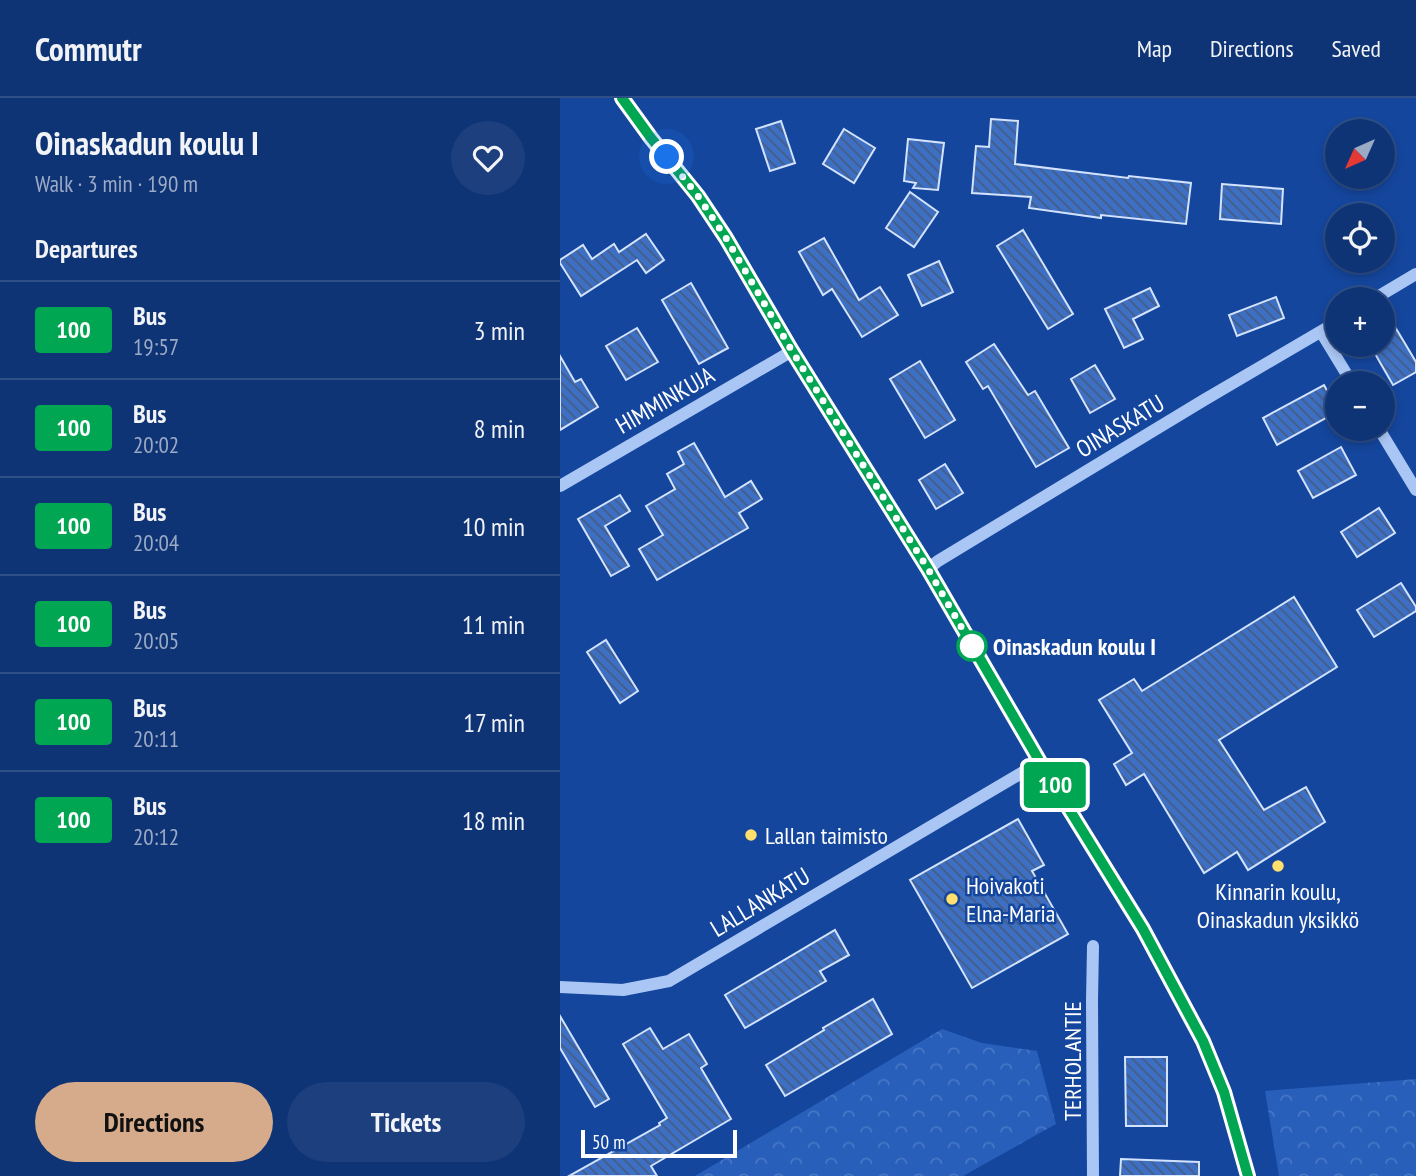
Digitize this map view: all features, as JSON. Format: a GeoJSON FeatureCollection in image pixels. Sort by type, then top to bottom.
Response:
{"type":"FeatureCollection","features":[{"type":"Feature","properties":{"kind":"street"},"geometry":{"type":"LineString","coordinates":[[622,98],[698,196],[726,238],[1143,929],[1203,1041],[1224,1092],[1248,1176]]}},
{"type":"Feature","properties":{"kind":"street"},"geometry":{"type":"LineString","coordinates":[[1394,287],[1416,274]]}},
{"type":"Feature","properties":{"kind":"street","name":"OINASKATU"},"geometry":{"type":"LineString","coordinates":[[928,569],[1192,407],[1325,330]]}},
{"type":"Feature","properties":{"kind":"street"},"geometry":{"type":"LineString","coordinates":[[1321,332],[1345,371]]}},
{"type":"Feature","properties":{"kind":"street","name":"HIMMINKUJA"},"geometry":{"type":"LineString","coordinates":[[560,486],[792,351]]}},
{"type":"Feature","properties":{"kind":"street"},"geometry":{"type":"LineString","coordinates":[[1386,441],[1416,490]]}},
{"type":"Feature","properties":{"kind":"street","name":"LALLANKATU"},"geometry":{"type":"LineString","coordinates":[[560,987],[622,990],[669,981],[1040,762]]}},
{"type":"Feature","properties":{"kind":"street","name":"TERHOLANTIE"},"geometry":{"type":"LineString","coordinates":[[1093,946],[1093,1176]]}},
{"type":"Feature","properties":{"kind":"green space"},"geometry":{"type":"Polygon","coordinates":[[[942,1029],[982,1043],[1037,1051],[1056,1124],[963,1176],[695,1176],[942,1029]]]}},
{"type":"Feature","properties":{"kind":"green space"},"geometry":{"type":"Polygon","coordinates":[[[1416,1079],[1416,1176],[1279,1176],[1265,1091],[1416,1079]]]}},
{"type":"Feature","properties":{"kind":"building"},"geometry":{"type":"Polygon","coordinates":[[[991,119],[1018,121],[1015,164],[1191,183],[1186,224],[1101,215],[1101,218],[1029,208],[1031,197],[972,193],[976,146],[989,147],[991,119]]]}},
{"type":"Feature","properties":{"kind":"building"},"geometry":{"type":"Polygon","coordinates":[[[781,121],[795,163],[770,171],[756,129],[781,121]]]}},
{"type":"Feature","properties":{"kind":"building"},"geometry":{"type":"Polygon","coordinates":[[[844,129],[875,148],[854,183],[823,164],[844,129]]]}},
{"type":"Feature","properties":{"kind":"building"},"geometry":{"type":"Polygon","coordinates":[[[908,139],[944,143],[938,190],[913,188],[916,183],[904,181],[908,139]]]}},
{"type":"Feature","properties":{"kind":"building"},"geometry":{"type":"Polygon","coordinates":[[[1222,184],[1283,189],[1281,224],[1220,219],[1222,184]]]}},
{"type":"Feature","properties":{"kind":"building"},"geometry":{"type":"Polygon","coordinates":[[[910,192],[938,212],[914,247],[886,228],[910,192]]]}},
{"type":"Feature","properties":{"kind":"building"},"geometry":{"type":"Polygon","coordinates":[[[1023,230],[1073,314],[1048,329],[997,246],[1023,230]]]}},
{"type":"Feature","properties":{"kind":"building"},"geometry":{"type":"Polygon","coordinates":[[[646,234],[664,260],[646,273],[637,260],[581,296],[560,263],[560,260],[583,245],[592,259],[614,244],[619,252],[646,234]]]}},
{"type":"Feature","properties":{"kind":"building"},"geometry":{"type":"Polygon","coordinates":[[[824,238],[859,300],[880,287],[898,315],[862,337],[832,289],[823,295],[799,252],[824,238]]]}},
{"type":"Feature","properties":{"kind":"building"},"geometry":{"type":"Polygon","coordinates":[[[939,261],[953,292],[922,306],[908,275],[939,261]]]}},
{"type":"Feature","properties":{"kind":"building"},"geometry":{"type":"Polygon","coordinates":[[[691,283],[728,348],[699,364],[662,300],[691,283]]]}},
{"type":"Feature","properties":{"kind":"building"},"geometry":{"type":"Polygon","coordinates":[[[1150,288],[1159,306],[1133,319],[1143,339],[1124,348],[1105,309],[1150,288]]]}},
{"type":"Feature","properties":{"kind":"building"},"geometry":{"type":"Polygon","coordinates":[[[1276,297],[1284,318],[1237,336],[1229,315],[1276,297]]]}},
{"type":"Feature","properties":{"kind":"building"},"geometry":{"type":"Polygon","coordinates":[[[1395,327],[1416,362],[1416,372],[1395,384],[1395,371],[1385,371],[1377,357],[1395,357],[1395,327]]]}},
{"type":"Feature","properties":{"kind":"building"},"geometry":{"type":"Polygon","coordinates":[[[637,328],[658,362],[626,380],[606,346],[637,328]]]}},
{"type":"Feature","properties":{"kind":"building"},"geometry":{"type":"Polygon","coordinates":[[[994,344],[1028,395],[1035,391],[1069,448],[1036,467],[988,386],[983,389],[966,362],[994,344]]]}},
{"type":"Feature","properties":{"kind":"building"},"geometry":{"type":"Polygon","coordinates":[[[560,356],[575,382],[581,379],[598,407],[560,430],[560,356]]]}},
{"type":"Feature","properties":{"kind":"building"},"geometry":{"type":"Polygon","coordinates":[[[920,361],[955,420],[925,438],[890,379],[920,361]]]}},
{"type":"Feature","properties":{"kind":"building"},"geometry":{"type":"Polygon","coordinates":[[[1095,365],[1115,399],[1090,413],[1071,379],[1095,365]]]}},
{"type":"Feature","properties":{"kind":"building"},"geometry":{"type":"Polygon","coordinates":[[[1325,387],[1325,419],[1277,445],[1263,418],[1325,387]]]}},
{"type":"Feature","properties":{"kind":"building"},"geometry":{"type":"Polygon","coordinates":[[[694,443],[725,497],[751,481],[762,499],[739,513],[748,528],[657,580],[639,549],[663,535],[646,506],[675,489],[667,474],[684,464],[678,452],[694,443]]]}},
{"type":"Feature","properties":{"kind":"building"},"geometry":{"type":"Polygon","coordinates":[[[1341,447],[1356,475],[1313,498],[1298,471],[1341,447]]]}},
{"type":"Feature","properties":{"kind":"building"},"geometry":{"type":"Polygon","coordinates":[[[945,464],[963,493],[936,509],[919,480],[945,464]]]}},
{"type":"Feature","properties":{"kind":"building"},"geometry":{"type":"Polygon","coordinates":[[[620,495],[630,511],[605,526],[629,566],[611,576],[578,519],[620,495]]]}},
{"type":"Feature","properties":{"kind":"building"},"geometry":{"type":"Polygon","coordinates":[[[1379,508],[1395,533],[1357,557],[1341,532],[1379,508]]]}},
{"type":"Feature","properties":{"kind":"building"},"geometry":{"type":"Polygon","coordinates":[[[1401,583],[1416,611],[1374,637],[1357,610],[1401,583]]]}},
{"type":"Feature","properties":{"kind":"building"},"geometry":{"type":"Polygon","coordinates":[[[1294,597],[1337,667],[1219,740],[1264,810],[1306,787],[1325,822],[1248,870],[1237,852],[1204,873],[1144,774],[1126,785],[1114,764],[1132,753],[1099,700],[1134,679],[1142,691],[1294,597]]]}},
{"type":"Feature","properties":{"kind":"building"},"geometry":{"type":"Polygon","coordinates":[[[606,640],[638,691],[620,703],[587,652],[606,640]]]}},
{"type":"Feature","properties":{"kind":"building","name":"Hoivakoti Elna-Maria"},"geometry":{"type":"Polygon","coordinates":[[[1018,819],[1044,865],[1032,871],[1068,934],[972,988],[910,880],[1018,819]]]}},
{"type":"Feature","properties":{"kind":"building"},"geometry":{"type":"Polygon","coordinates":[[[835,930],[849,955],[820,971],[826,981],[745,1028],[725,995],[835,930]]]}},
{"type":"Feature","properties":{"kind":"building"},"geometry":{"type":"Polygon","coordinates":[[[873,999],[892,1034],[785,1096],[766,1065],[873,999]]]}},
{"type":"Feature","properties":{"kind":"building"},"geometry":{"type":"Polygon","coordinates":[[[560,1016],[609,1099],[595,1107],[560,1048],[560,1016]]]}},
{"type":"Feature","properties":{"kind":"building"},"geometry":{"type":"Polygon","coordinates":[[[650,1028],[663,1049],[689,1034],[707,1064],[701,1068],[731,1119],[651,1166],[657,1176],[569,1176],[660,1125],[659,1123],[667,1118],[623,1044],[650,1028]]]}},
{"type":"Feature","properties":{"kind":"building"},"geometry":{"type":"Polygon","coordinates":[[[1125,1057],[1167,1057],[1167,1126],[1126,1126],[1125,1057]]]}},
{"type":"Feature","properties":{"kind":"building"},"geometry":{"type":"Polygon","coordinates":[[[1121,1159],[1199,1162],[1199,1176],[1120,1176],[1121,1159]]]}},
{"type":"Feature","properties":{"kind":"bus line","name":"100"},"geometry":{"type":"LineString","coordinates":[[622,98],[698,196],[726,238],[1143,929],[1203,1041],[1224,1092],[1248,1176]]}},
{"type":"Feature","properties":{"kind":"place","name":"Oinaskadun koulu I"},"geometry":{"type":"Point","coordinates":[972,646]}},
{"type":"Feature","properties":{"kind":"place","name":"Lallan taimisto"},"geometry":{"type":"Point","coordinates":[751,835]}},
{"type":"Feature","properties":{"kind":"place","name":"Kinnarin koulu, Oinaskadun yksikkö"},"geometry":{"type":"Point","coordinates":[1278,866]}},
{"type":"Feature","properties":{"kind":"place","name":"Hoivakoti Elna-Maria"},"geometry":{"type":"Point","coordinates":[952,899]}},
{"type":"Feature","properties":{"kind":"route"},"geometry":{"type":"LineString","coordinates":[[667,157],[726,238],[978,656],[972,646]]}}]}
